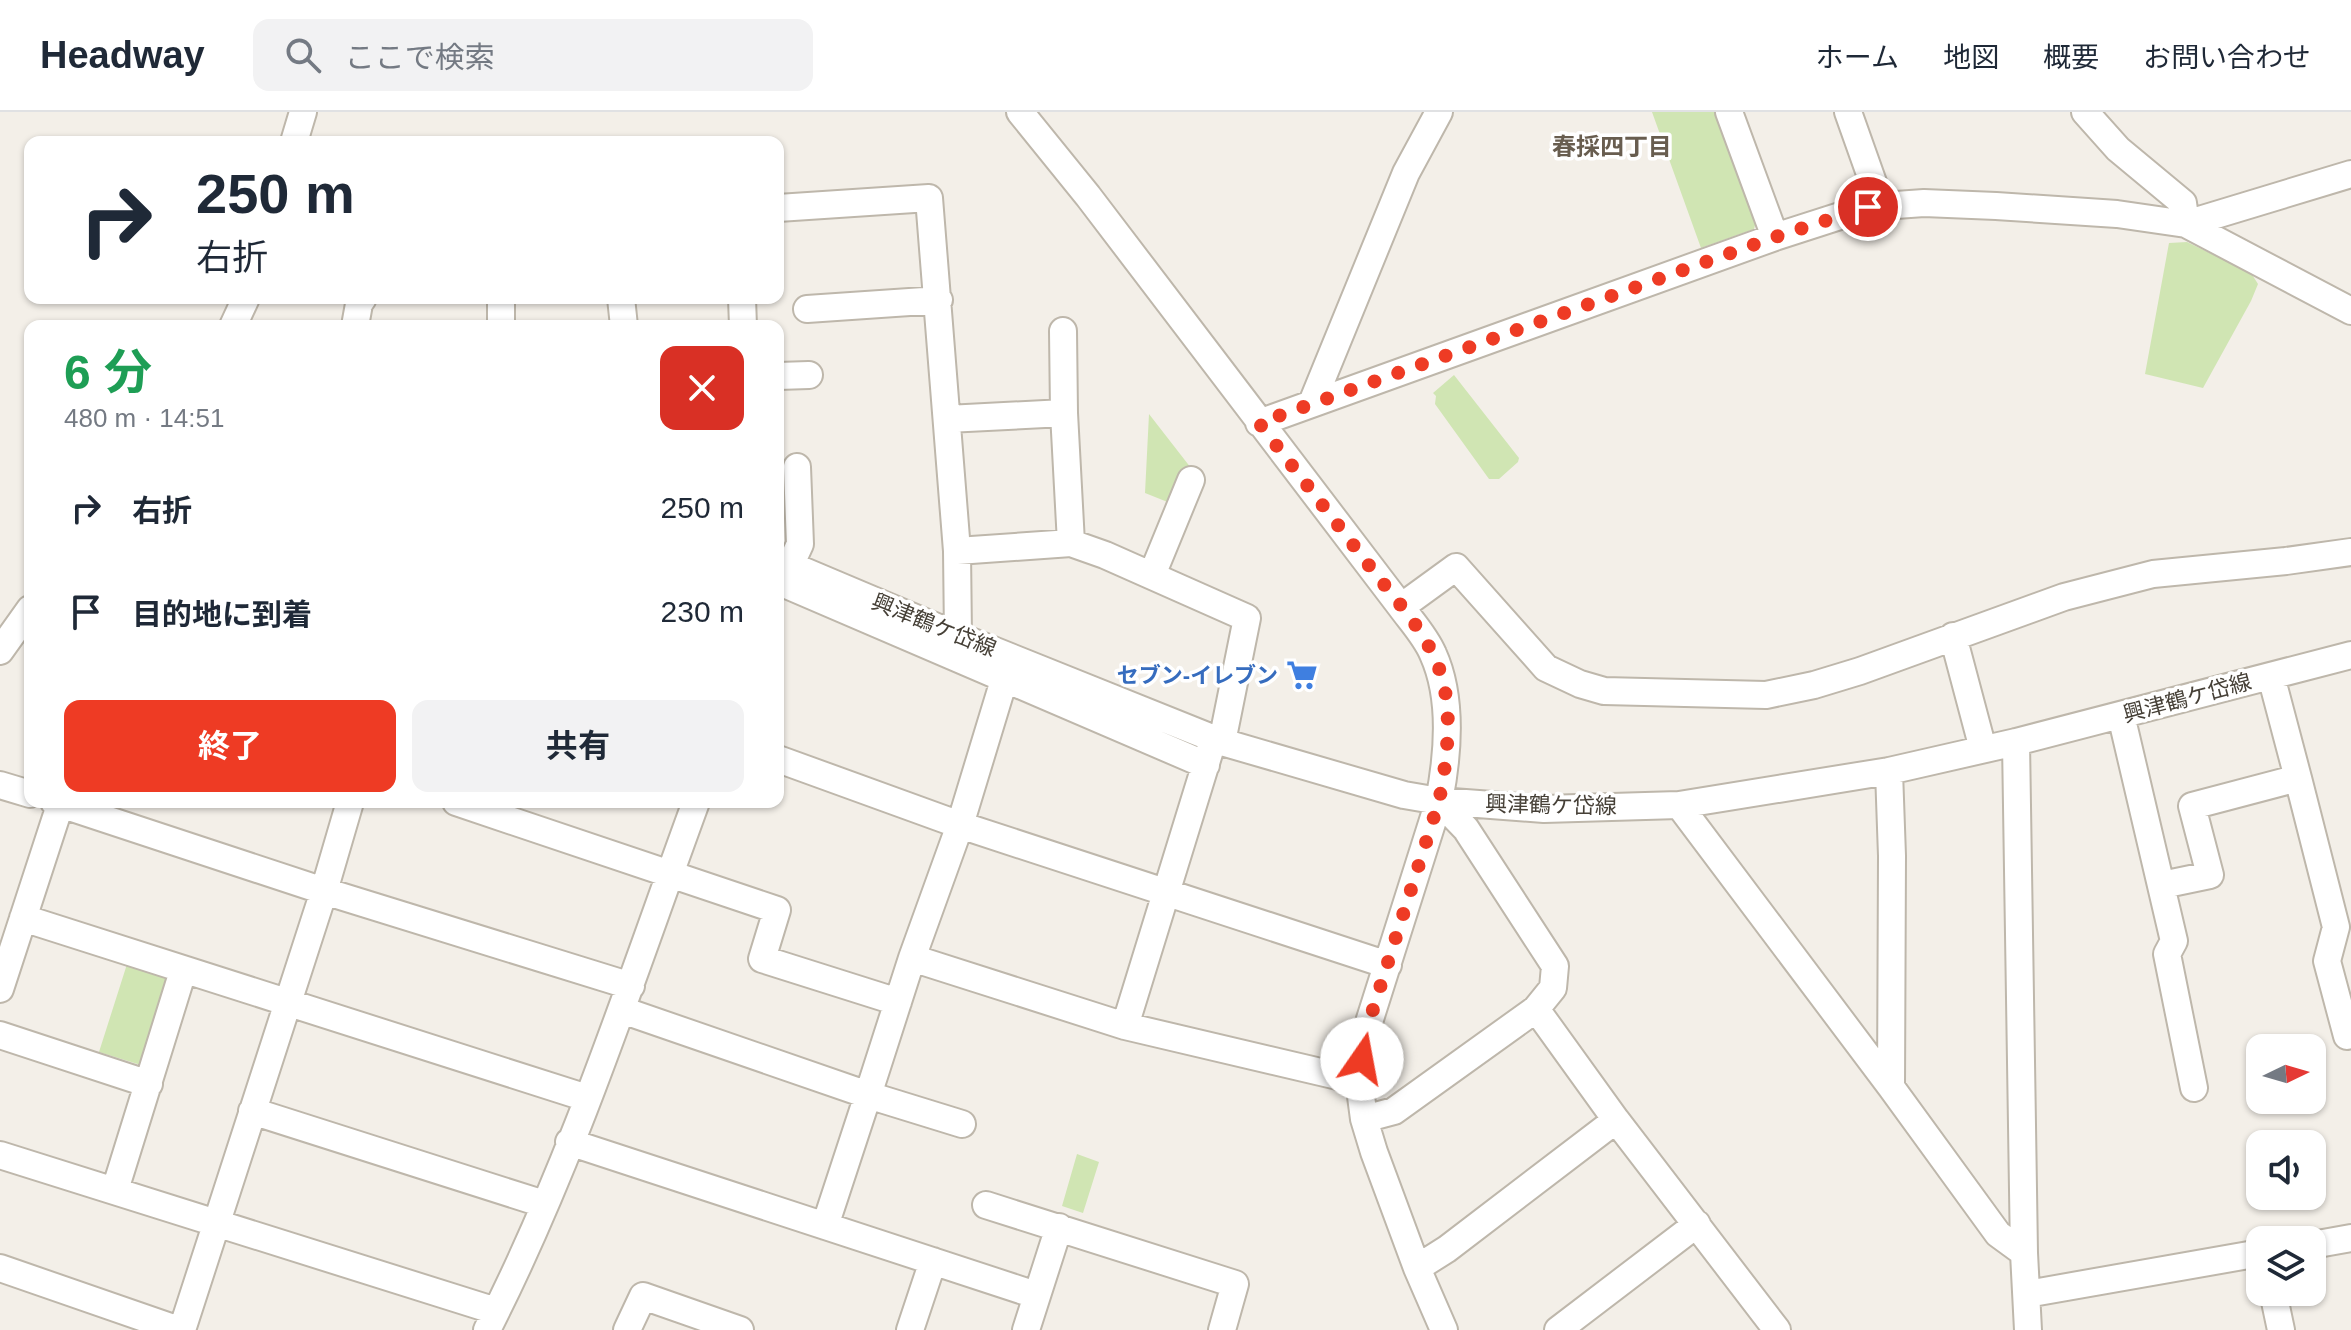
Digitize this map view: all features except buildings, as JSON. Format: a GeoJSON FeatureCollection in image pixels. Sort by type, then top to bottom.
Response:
{"type":"FeatureCollection","features":[{"type":"Feature","properties":{"kind":"street"},"geometry":{"type":"LineString","coordinates":[[296,136],[303,112]]}},
{"type":"Feature","properties":{"kind":"street"},"geometry":{"type":"LineString","coordinates":[[1020,112],[1088,196],[1401,607],[1433,652],[1445,686],[1444,763],[1439,801],[1364,1038],[1359,1081],[1364,1119],[1374,1152],[1417,1268],[1444,1330]]}},
{"type":"Feature","properties":{"kind":"street"},"geometry":{"type":"LineString","coordinates":[[1312,403],[1406,173],[1439,112]]}},
{"type":"Feature","properties":{"kind":"street"},"geometry":{"type":"LineString","coordinates":[[1729,112],[1775,237]]}},
{"type":"Feature","properties":{"kind":"street"},"geometry":{"type":"LineString","coordinates":[[1848,112],[1881,205]]}},
{"type":"Feature","properties":{"kind":"street"},"geometry":{"type":"LineString","coordinates":[[2085,112],[2118,149],[2183,203],[2186,224]]}},
{"type":"Feature","properties":{"kind":"street"},"geometry":{"type":"LineString","coordinates":[[2186,224],[2351,174]]}},
{"type":"Feature","properties":{"kind":"street"},"geometry":{"type":"LineString","coordinates":[[784,208],[929,198],[957,551],[958,636]]}},
{"type":"Feature","properties":{"kind":"street"},"geometry":{"type":"LineString","coordinates":[[1259,423],[1775,237],[1881,205],[1996,206],[2117,214],[2186,224],[2351,311]]}},
{"type":"Feature","properties":{"kind":"street"},"geometry":{"type":"LineString","coordinates":[[807,309],[939,300]]}},
{"type":"Feature","properties":{"kind":"street"},"geometry":{"type":"LineString","coordinates":[[1063,331],[1071,543]]}},
{"type":"Feature","properties":{"kind":"street"},"geometry":{"type":"LineString","coordinates":[[784,376],[809,375]]}},
{"type":"Feature","properties":{"kind":"street"},"geometry":{"type":"LineString","coordinates":[[947,419],[1064,413]]}},
{"type":"Feature","properties":{"kind":"street"},"geometry":{"type":"LineString","coordinates":[[784,572],[800,544],[797,467]]}},
{"type":"Feature","properties":{"kind":"street"},"geometry":{"type":"LineString","coordinates":[[1152,575],[1191,480]]}},
{"type":"Feature","properties":{"kind":"street"},"geometry":{"type":"LineString","coordinates":[[957,551],[1071,543],[1247,618],[1214,749],[1125,1026]]}},
{"type":"Feature","properties":{"kind":"street"},"geometry":{"type":"LineString","coordinates":[[1401,607],[1456,567],[1546,668],[1604,691],[1766,695],[1849,674],[2064,597],[2153,574],[2351,552]]}},
{"type":"Feature","properties":{"kind":"street"},"geometry":{"type":"LineString","coordinates":[[784,576],[1004,680],[1214,749]]}},
{"type":"Feature","properties":{"kind":"street","name":"興津鶴ケ岱線"},"geometry":{"type":"LineString","coordinates":[[784,576],[958,636],[1214,749],[1404,795],[1439,801],[1544,809],[1679,805],[1889,771],[2016,742],[2351,655]]}},
{"type":"Feature","properties":{"kind":"street"},"geometry":{"type":"LineString","coordinates":[[0,651],[24,617]]}},
{"type":"Feature","properties":{"kind":"street"},"geometry":{"type":"LineString","coordinates":[[1953,636],[1983,749]]}},
{"type":"Feature","properties":{"kind":"street"},"geometry":{"type":"LineString","coordinates":[[2271,676],[2336,927],[2327,961],[2347,1036]]}},
{"type":"Feature","properties":{"kind":"street"},"geometry":{"type":"LineString","coordinates":[[825,1226],[912,958],[960,825],[1004,680]]}},
{"type":"Feature","properties":{"kind":"street"},"geometry":{"type":"LineString","coordinates":[[2121,715],[2174,941],[2167,954],[2194,1088]]}},
{"type":"Feature","properties":{"kind":"street"},"geometry":{"type":"LineString","coordinates":[[2016,742],[2024,1253],[2028,1330]]}},
{"type":"Feature","properties":{"kind":"street"},"geometry":{"type":"LineString","coordinates":[[784,761],[960,825],[1388,965]]}},
{"type":"Feature","properties":{"kind":"street"},"geometry":{"type":"LineString","coordinates":[[1889,771],[1892,856],[1891,1087]]}},
{"type":"Feature","properties":{"kind":"street"},"geometry":{"type":"LineString","coordinates":[[2162,885],[2210,875],[2192,806],[2298,778]]}},
{"type":"Feature","properties":{"kind":"street"},"geometry":{"type":"LineString","coordinates":[[0,785],[24,792]]}},
{"type":"Feature","properties":{"kind":"street"},"geometry":{"type":"LineString","coordinates":[[1364,1119],[1394,1111],[1536,1009],[1553,988],[1555,966],[1466,829],[1439,801]]}},
{"type":"Feature","properties":{"kind":"street"},"geometry":{"type":"LineString","coordinates":[[1679,805],[1998,1234],[2024,1253]]}},
{"type":"Feature","properties":{"kind":"street"},"geometry":{"type":"LineString","coordinates":[[0,989],[57,808]]}},
{"type":"Feature","properties":{"kind":"street"},"geometry":{"type":"LineString","coordinates":[[74,808],[324,891],[627,998],[868,1095],[962,1124]]}},
{"type":"Feature","properties":{"kind":"street"},"geometry":{"type":"LineString","coordinates":[[0,1268],[181,1330],[348,808]]}},
{"type":"Feature","properties":{"kind":"street"},"geometry":{"type":"LineString","coordinates":[[474,808],[777,910],[762,959],[898,1002]]}},
{"type":"Feature","properties":{"kind":"street"},"geometry":{"type":"LineString","coordinates":[[0,1155],[217,1222],[492,1320],[544,1204],[627,998],[694,808]]}},
{"type":"Feature","properties":{"kind":"street"},"geometry":{"type":"LineString","coordinates":[[23,918],[587,1098]]}},
{"type":"Feature","properties":{"kind":"street"},"geometry":{"type":"LineString","coordinates":[[912,958],[1125,1026],[1359,1081]]}},
{"type":"Feature","properties":{"kind":"street"},"geometry":{"type":"LineString","coordinates":[[115,1190],[183,971]]}},
{"type":"Feature","properties":{"kind":"street"},"geometry":{"type":"LineString","coordinates":[[1536,1009],[1774,1329]]}},
{"type":"Feature","properties":{"kind":"street"},"geometry":{"type":"LineString","coordinates":[[0,1035],[149,1084]]}},
{"type":"Feature","properties":{"kind":"street"},"geometry":{"type":"LineString","coordinates":[[252,1111],[544,1204]]}},
{"type":"Feature","properties":{"kind":"street"},"geometry":{"type":"LineString","coordinates":[[1417,1268],[1447,1249],[1616,1120]]}},
{"type":"Feature","properties":{"kind":"street"},"geometry":{"type":"LineString","coordinates":[[569,1142],[1036,1295]]}},
{"type":"Feature","properties":{"kind":"street"},"geometry":{"type":"LineString","coordinates":[[986,1205],[1235,1284],[1222,1330]]}},
{"type":"Feature","properties":{"kind":"street"},"geometry":{"type":"LineString","coordinates":[[1558,1330],[1697,1224]]}},
{"type":"Feature","properties":{"kind":"street"},"geometry":{"type":"LineString","coordinates":[[1026,1330],[1059,1227]]}},
{"type":"Feature","properties":{"kind":"street"},"geometry":{"type":"LineString","coordinates":[[2326,1242],[2351,1238]]}},
{"type":"Feature","properties":{"kind":"street"},"geometry":{"type":"LineString","coordinates":[[2027,1294],[2246,1255]]}},
{"type":"Feature","properties":{"kind":"street"},"geometry":{"type":"LineString","coordinates":[[910,1330],[933,1261]]}},
{"type":"Feature","properties":{"kind":"street"},"geometry":{"type":"LineString","coordinates":[[627,1330],[643,1296],[740,1330]]}},
{"type":"Feature","properties":{"kind":"street"},"geometry":{"type":"LineString","coordinates":[[2276,1306],[2281,1330]]}},
{"type":"Feature","properties":{"kind":"green space"},"geometry":{"type":"Polygon","coordinates":[[[1652,112],[1719,112],[1757,218],[1754,229],[1701,248],[1652,112]]]}},
{"type":"Feature","properties":{"kind":"green space"},"geometry":{"type":"Polygon","coordinates":[[[2187,242],[2251,273],[2258,284],[2203,388],[2145,374],[2169,243],[2187,242]]]}},
{"type":"Feature","properties":{"kind":"green space"},"geometry":{"type":"Polygon","coordinates":[[[1454,375],[1519,458],[1499,479],[1489,479],[1435,404],[1436,396],[1433,393],[1454,375]]]}},
{"type":"Feature","properties":{"kind":"green space"},"geometry":{"type":"Polygon","coordinates":[[[1149,414],[1191,468],[1175,505],[1145,493],[1149,414]]]}},
{"type":"Feature","properties":{"kind":"green space"},"geometry":{"type":"Polygon","coordinates":[[[128,961],[173,975],[144,1066],[99,1052],[128,961]]]}},
{"type":"Feature","properties":{"kind":"green space"},"geometry":{"type":"Polygon","coordinates":[[[1077,1154],[1099,1162],[1083,1213],[1062,1206],[1077,1154]]]}},
{"type":"Feature","properties":{"kind":"place","name":"セブン-イレブン"},"geometry":{"type":"Point","coordinates":[1302,675]}},
{"type":"Feature","properties":{"kind":"district","name":"春採四丁目"},"geometry":{"type":"Point","coordinates":[1612,146]}},
{"type":"Feature","properties":{"kind":"route"},"geometry":{"type":"LineString","coordinates":[[1362,1059],[1364,1038],[1439,801],[1446,722],[1445,686],[1433,652],[1259,423],[1775,237],[1868,207]]}}]}
